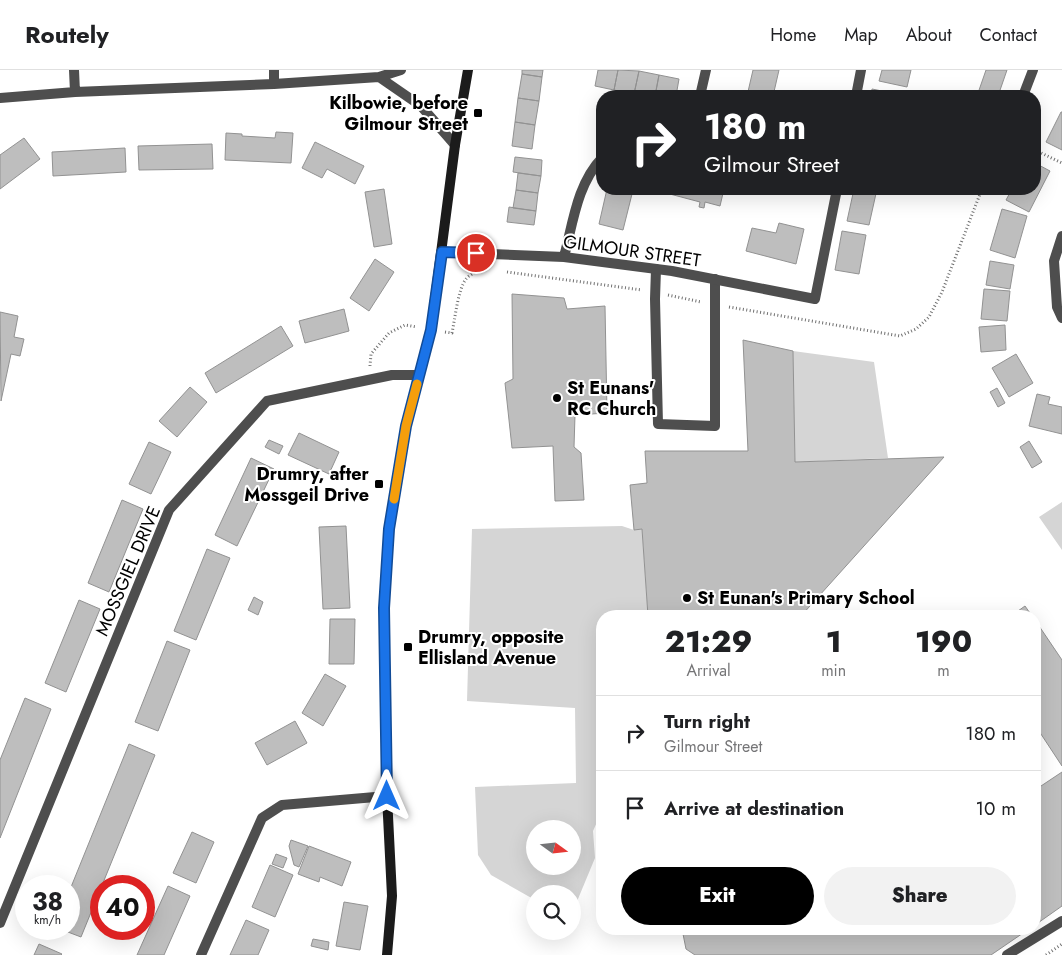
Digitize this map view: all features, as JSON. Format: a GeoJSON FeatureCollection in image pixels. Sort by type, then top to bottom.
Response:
{"type":"FeatureCollection","features":[{"type":"Feature","properties":{"kind":"street"},"geometry":{"type":"LineString","coordinates":[[74,70],[75,92]]}},
{"type":"Feature","properties":{"kind":"street"},"geometry":{"type":"LineString","coordinates":[[274,70],[274,84]]}},
{"type":"Feature","properties":{"kind":"street"},"geometry":{"type":"LineString","coordinates":[[0,98],[75,92],[274,84],[379,77],[401,70]]}},
{"type":"Feature","properties":{"kind":"street"},"geometry":{"type":"LineString","coordinates":[[386,955],[392,896],[387,796],[384,608],[389,529],[406,426],[431,330],[468,70]]}},
{"type":"Feature","properties":{"kind":"street"},"geometry":{"type":"LineString","coordinates":[[701,90],[706,70]]}},
{"type":"Feature","properties":{"kind":"street"},"geometry":{"type":"LineString","coordinates":[[857,90],[861,70]]}},
{"type":"Feature","properties":{"kind":"street"},"geometry":{"type":"LineString","coordinates":[[1025,90],[1033,70]]}},
{"type":"Feature","properties":{"kind":"street"},"geometry":{"type":"LineString","coordinates":[[379,77],[421,106],[456,145]]}},
{"type":"Feature","properties":{"kind":"street"},"geometry":{"type":"LineString","coordinates":[[564,257],[580,193],[586,179],[596,166]]}},
{"type":"Feature","properties":{"kind":"street","name":"GILMOUR STREET"},"geometry":{"type":"LineString","coordinates":[[442,252],[564,257],[656,269],[815,299],[836,195]]}},
{"type":"Feature","properties":{"kind":"street"},"geometry":{"type":"LineString","coordinates":[[1062,236],[1054,261],[1057,307],[1062,318]]}},
{"type":"Feature","properties":{"kind":"street"},"geometry":{"type":"LineString","coordinates":[[656,269],[658,424],[715,426],[715,279]]}},
{"type":"Feature","properties":{"kind":"street","name":"MOSSGIEL DRIVE"},"geometry":{"type":"LineString","coordinates":[[0,923],[169,510],[267,400],[392,375],[419,375]]}},
{"type":"Feature","properties":{"kind":"street"},"geometry":{"type":"LineString","coordinates":[[201,955],[262,818],[282,805],[387,796]]}},
{"type":"Feature","properties":{"kind":"street"},"geometry":{"type":"LineString","coordinates":[[1041,934],[1062,921]]}},
{"type":"Feature","properties":{"kind":"street"},"geometry":{"type":"LineString","coordinates":[[1007,955],[1039,935]]}},
{"type":"Feature","properties":{"kind":"path"},"geometry":{"type":"LineString","coordinates":[[1041,153],[1062,163]]}},
{"type":"Feature","properties":{"kind":"path"},"geometry":{"type":"LineString","coordinates":[[505,271],[655,292],[900,336],[916,329],[929,317],[942,292],[980,195]]}},
{"type":"Feature","properties":{"kind":"path"},"geometry":{"type":"LineString","coordinates":[[367,380],[372,354],[389,333],[405,325],[452,333],[459,296],[466,278],[475,272],[485,269]]}},
{"type":"Feature","properties":{"kind":"path"},"geometry":{"type":"LineString","coordinates":[[1046,955],[1062,944]]}},
{"type":"Feature","properties":{"kind":"shaded area"},"geometry":{"type":"Polygon","coordinates":[[[793,351],[874,362],[888,458],[795,462],[793,351]]]}},
{"type":"Feature","properties":{"kind":"shaded area"},"geometry":{"type":"Polygon","coordinates":[[[1062,502],[1062,550],[1039,517],[1062,502]]]}},
{"type":"Feature","properties":{"kind":"shaded area"},"geometry":{"type":"Polygon","coordinates":[[[622,526],[634,530],[642,529],[648,610],[596,610],[596,824],[593,831],[595,858],[581,892],[581,885],[526,885],[526,895],[491,875],[478,855],[475,787],[576,783],[575,708],[467,701],[472,529],[622,526]]]}},
{"type":"Feature","properties":{"kind":"building"},"geometry":{"type":"Polygon","coordinates":[[[522,70],[543,70],[542,77],[522,74],[522,70]]]}},
{"type":"Feature","properties":{"kind":"building"},"geometry":{"type":"Polygon","coordinates":[[[598,70],[618,70],[614,90],[595,86],[598,70]]]}},
{"type":"Feature","properties":{"kind":"building"},"geometry":{"type":"Polygon","coordinates":[[[618,70],[639,71],[635,90],[614,90],[618,70]]]}},
{"type":"Feature","properties":{"kind":"building"},"geometry":{"type":"Polygon","coordinates":[[[753,70],[779,70],[774,90],[748,90],[753,70]]]}},
{"type":"Feature","properties":{"kind":"building"},"geometry":{"type":"Polygon","coordinates":[[[882,70],[911,70],[907,87],[879,81],[882,70]]]}},
{"type":"Feature","properties":{"kind":"building"},"geometry":{"type":"Polygon","coordinates":[[[986,70],[1007,70],[1000,90],[979,90],[986,70]]]}},
{"type":"Feature","properties":{"kind":"building"},"geometry":{"type":"Polygon","coordinates":[[[639,71],[659,75],[656,90],[635,90],[639,71]]]}},
{"type":"Feature","properties":{"kind":"building"},"geometry":{"type":"Polygon","coordinates":[[[522,74],[542,77],[539,101],[518,98],[522,74]]]}},
{"type":"Feature","properties":{"kind":"building"},"geometry":{"type":"Polygon","coordinates":[[[659,75],[679,79],[677,90],[656,90],[659,75]]]}},
{"type":"Feature","properties":{"kind":"building"},"geometry":{"type":"Polygon","coordinates":[[[518,98],[539,101],[535,125],[515,122],[518,98]]]}},
{"type":"Feature","properties":{"kind":"building"},"geometry":{"type":"Polygon","coordinates":[[[1062,112],[1062,150],[1046,142],[1062,112]]]}},
{"type":"Feature","properties":{"kind":"building"},"geometry":{"type":"Polygon","coordinates":[[[515,122],[535,125],[532,149],[512,146],[515,122]]]}},
{"type":"Feature","properties":{"kind":"building"},"geometry":{"type":"Polygon","coordinates":[[[276,132],[293,133],[291,163],[225,160],[226,133],[275,138],[276,132]]]}},
{"type":"Feature","properties":{"kind":"building"},"geometry":{"type":"Polygon","coordinates":[[[24,138],[40,159],[0,189],[0,155],[24,138]]]}},
{"type":"Feature","properties":{"kind":"building"},"geometry":{"type":"Polygon","coordinates":[[[315,142],[364,166],[355,184],[327,169],[322,178],[302,168],[315,142]]]}},
{"type":"Feature","properties":{"kind":"building"},"geometry":{"type":"Polygon","coordinates":[[[212,144],[213,169],[139,170],[138,146],[212,144]]]}},
{"type":"Feature","properties":{"kind":"building"},"geometry":{"type":"Polygon","coordinates":[[[125,148],[126,172],[53,176],[52,152],[125,148]]]}},
{"type":"Feature","properties":{"kind":"building"},"geometry":{"type":"Polygon","coordinates":[[[515,157],[542,160],[541,176],[513,172],[515,157]]]}},
{"type":"Feature","properties":{"kind":"building"},"geometry":{"type":"Polygon","coordinates":[[[1041,166],[1050,171],[1041,189],[1041,166]]]}},
{"type":"Feature","properties":{"kind":"building"},"geometry":{"type":"Polygon","coordinates":[[[518,173],[541,176],[538,193],[516,190],[518,173]]]}},
{"type":"Feature","properties":{"kind":"building"},"geometry":{"type":"Polygon","coordinates":[[[384,189],[392,244],[374,247],[365,192],[384,189]]]}},
{"type":"Feature","properties":{"kind":"building"},"geometry":{"type":"Polygon","coordinates":[[[516,190],[538,193],[536,211],[513,208],[516,190]]]}},
{"type":"Feature","properties":{"kind":"building"},"geometry":{"type":"Polygon","coordinates":[[[606,195],[632,195],[623,230],[599,224],[606,195]]]}},
{"type":"Feature","properties":{"kind":"building"},"geometry":{"type":"Polygon","coordinates":[[[674,195],[723,195],[720,206],[705,202],[704,208],[699,207],[700,202],[674,195]]]}},
{"type":"Feature","properties":{"kind":"building"},"geometry":{"type":"Polygon","coordinates":[[[853,195],[876,195],[869,225],[847,221],[853,195]]]}},
{"type":"Feature","properties":{"kind":"building"},"geometry":{"type":"Polygon","coordinates":[[[1009,195],[1038,195],[1029,212],[1006,200],[1009,195]]]}},
{"type":"Feature","properties":{"kind":"building"},"geometry":{"type":"Polygon","coordinates":[[[509,207],[536,211],[534,225],[507,222],[509,207]]]}},
{"type":"Feature","properties":{"kind":"building"},"geometry":{"type":"Polygon","coordinates":[[[1002,209],[1027,216],[1015,258],[990,250],[1002,209]]]}},
{"type":"Feature","properties":{"kind":"building"},"geometry":{"type":"Polygon","coordinates":[[[779,223],[804,229],[796,264],[746,251],[752,228],[776,233],[779,223]]]}},
{"type":"Feature","properties":{"kind":"building"},"geometry":{"type":"Polygon","coordinates":[[[842,231],[866,235],[859,274],[835,270],[842,231]]]}},
{"type":"Feature","properties":{"kind":"building"},"geometry":{"type":"Polygon","coordinates":[[[375,259],[394,272],[369,311],[350,298],[375,259]]]}},
{"type":"Feature","properties":{"kind":"building"},"geometry":{"type":"Polygon","coordinates":[[[990,261],[1014,265],[1010,289],[986,285],[990,261]]]}},
{"type":"Feature","properties":{"kind":"building"},"geometry":{"type":"Polygon","coordinates":[[[984,289],[1010,291],[1007,321],[981,319],[984,289]]]}},
{"type":"Feature","properties":{"kind":"building","name":"St Eunans' RC Church"},"geometry":{"type":"Polygon","coordinates":[[[512,294],[564,298],[567,309],[605,306],[607,413],[575,415],[574,447],[581,453],[584,500],[555,501],[553,446],[512,448],[505,383],[513,379],[512,294]]]}},
{"type":"Feature","properties":{"kind":"building"},"geometry":{"type":"Polygon","coordinates":[[[344,309],[349,331],[305,343],[299,321],[344,309]]]}},
{"type":"Feature","properties":{"kind":"building"},"geometry":{"type":"Polygon","coordinates":[[[0,312],[18,316],[14,337],[24,339],[20,356],[11,354],[1,401],[0,312]]]}},
{"type":"Feature","properties":{"kind":"building"},"geometry":{"type":"Polygon","coordinates":[[[1005,325],[1006,350],[981,352],[979,327],[1005,325]]]}},
{"type":"Feature","properties":{"kind":"building"},"geometry":{"type":"Polygon","coordinates":[[[281,326],[293,346],[216,393],[205,373],[281,326]]]}},
{"type":"Feature","properties":{"kind":"building"},"geometry":{"type":"Polygon","coordinates":[[[743,340],[793,351],[795,462],[944,457],[806,610],[648,610],[642,529],[634,530],[630,485],[647,483],[645,451],[748,451],[743,340]]]}},
{"type":"Feature","properties":{"kind":"building"},"geometry":{"type":"Polygon","coordinates":[[[1016,354],[1033,383],[1009,397],[992,368],[1016,354]]]}},
{"type":"Feature","properties":{"kind":"building"},"geometry":{"type":"Polygon","coordinates":[[[190,387],[207,402],[177,437],[159,421],[190,387]]]}},
{"type":"Feature","properties":{"kind":"building"},"geometry":{"type":"Polygon","coordinates":[[[997,388],[1005,403],[998,407],[990,392],[997,388]]]}},
{"type":"Feature","properties":{"kind":"building"},"geometry":{"type":"Polygon","coordinates":[[[1037,394],[1050,397],[1048,404],[1062,407],[1062,434],[1029,426],[1037,394]]]}},
{"type":"Feature","properties":{"kind":"building"},"geometry":{"type":"Polygon","coordinates":[[[299,433],[339,452],[329,474],[288,455],[299,433]]]}},
{"type":"Feature","properties":{"kind":"building"},"geometry":{"type":"Polygon","coordinates":[[[269,440],[283,446],[279,454],[265,447],[269,440]]]}},
{"type":"Feature","properties":{"kind":"building"},"geometry":{"type":"Polygon","coordinates":[[[1029,441],[1042,462],[1032,468],[1020,447],[1029,441]]]}},
{"type":"Feature","properties":{"kind":"building"},"geometry":{"type":"Polygon","coordinates":[[[149,442],[171,452],[151,494],[129,484],[149,442]]]}},
{"type":"Feature","properties":{"kind":"building"},"geometry":{"type":"Polygon","coordinates":[[[251,458],[274,469],[237,546],[215,535],[251,458]]]}},
{"type":"Feature","properties":{"kind":"building"},"geometry":{"type":"Polygon","coordinates":[[[122,500],[143,509],[109,592],[88,583],[122,500]]]}},
{"type":"Feature","properties":{"kind":"building"},"geometry":{"type":"Polygon","coordinates":[[[346,526],[350,608],[323,609],[319,527],[346,526]]]}},
{"type":"Feature","properties":{"kind":"building"},"geometry":{"type":"Polygon","coordinates":[[[207,549],[230,558],[196,640],[174,631],[207,549]]]}},
{"type":"Feature","properties":{"kind":"building"},"geometry":{"type":"Polygon","coordinates":[[[254,597],[263,602],[258,615],[248,610],[254,597]]]}},
{"type":"Feature","properties":{"kind":"building"},"geometry":{"type":"Polygon","coordinates":[[[79,600],[100,609],[66,692],[45,683],[79,600]]]}},
{"type":"Feature","properties":{"kind":"building"},"geometry":{"type":"Polygon","coordinates":[[[1025,606],[1028,610],[1019,610],[1025,606]]]}},
{"type":"Feature","properties":{"kind":"building"},"geometry":{"type":"Polygon","coordinates":[[[330,619],[355,619],[354,664],[329,664],[330,619]]]}},
{"type":"Feature","properties":{"kind":"building"},"geometry":{"type":"Polygon","coordinates":[[[1041,629],[1062,660],[1062,766],[1041,734],[1041,629]]]}},
{"type":"Feature","properties":{"kind":"building"},"geometry":{"type":"Polygon","coordinates":[[[167,641],[190,650],[158,731],[135,722],[167,641]]]}},
{"type":"Feature","properties":{"kind":"building"},"geometry":{"type":"Polygon","coordinates":[[[325,674],[346,686],[323,726],[302,713],[325,674]]]}},
{"type":"Feature","properties":{"kind":"building"},"geometry":{"type":"Polygon","coordinates":[[[25,698],[51,709],[0,838],[0,760],[25,698]]]}},
{"type":"Feature","properties":{"kind":"building"},"geometry":{"type":"Polygon","coordinates":[[[295,721],[307,743],[267,765],[255,743],[295,721]]]}},
{"type":"Feature","properties":{"kind":"building"},"geometry":{"type":"Polygon","coordinates":[[[129,744],[155,755],[106,875],[90,875],[90,915],[81,937],[80,875],[76,875],[129,744]]]}},
{"type":"Feature","properties":{"kind":"building"},"geometry":{"type":"Polygon","coordinates":[[[1062,772],[1062,906],[1041,921],[1041,786],[1062,772]]]}},
{"type":"Feature","properties":{"kind":"building"},"geometry":{"type":"Polygon","coordinates":[[[192,832],[214,842],[196,883],[173,873],[192,832]]]}},
{"type":"Feature","properties":{"kind":"building"},"geometry":{"type":"Polygon","coordinates":[[[291,840],[308,846],[299,867],[294,865],[289,846],[291,840]]]}},
{"type":"Feature","properties":{"kind":"building"},"geometry":{"type":"Polygon","coordinates":[[[309,846],[351,862],[342,886],[320,877],[319,882],[298,874],[309,846]]]}},
{"type":"Feature","properties":{"kind":"building"},"geometry":{"type":"Polygon","coordinates":[[[276,854],[287,858],[283,868],[272,864],[276,854]]]}},
{"type":"Feature","properties":{"kind":"building"},"geometry":{"type":"Polygon","coordinates":[[[270,865],[293,875],[275,917],[252,907],[270,865]]]}},
{"type":"Feature","properties":{"kind":"building"},"geometry":{"type":"Polygon","coordinates":[[[168,886],[190,896],[164,955],[137,955],[144,940],[155,940],[155,915],[168,886]]]}},
{"type":"Feature","properties":{"kind":"building"},"geometry":{"type":"Polygon","coordinates":[[[344,902],[368,906],[360,950],[336,946],[344,902]]]}},
{"type":"Feature","properties":{"kind":"building"},"geometry":{"type":"Polygon","coordinates":[[[246,920],[269,930],[258,955],[230,955],[246,920]]]}},
{"type":"Feature","properties":{"kind":"building"},"geometry":{"type":"Polygon","coordinates":[[[683,935],[1020,935],[991,955],[695,955],[686,949],[683,935]]]}},
{"type":"Feature","properties":{"kind":"building"},"geometry":{"type":"Polygon","coordinates":[[[313,939],[329,942],[328,950],[311,946],[313,939]]]}},
{"type":"Feature","properties":{"kind":"building"},"geometry":{"type":"Polygon","coordinates":[[[39,944],[62,954],[34,955],[39,944]]]}},
{"type":"Feature","properties":{"kind":"slow traffic"},"geometry":{"type":"LineString","coordinates":[[394,499],[406,426],[417,384]]}},
{"type":"Feature","properties":{"kind":"place","name":"Kilbowie, before Gilmour Street"},"geometry":{"type":"Point","coordinates":[478,113]}},
{"type":"Feature","properties":{"kind":"place","name":"St Eunans' RC Church"},"geometry":{"type":"Point","coordinates":[557,398]}},
{"type":"Feature","properties":{"kind":"place","name":"Drumry, after Mossgeil Drive"},"geometry":{"type":"Point","coordinates":[379,484]}},
{"type":"Feature","properties":{"kind":"place","name":"St Eunan's Primary School"},"geometry":{"type":"Point","coordinates":[687,598]}},
{"type":"Feature","properties":{"kind":"place","name":"Drumry, opposite Ellisland Avenue"},"geometry":{"type":"Point","coordinates":[408,647]}},
{"type":"Feature","properties":{"kind":"route"},"geometry":{"type":"LineString","coordinates":[[387,796],[384,608],[389,529],[406,426],[431,330],[442,252],[476,253]]}}]}
